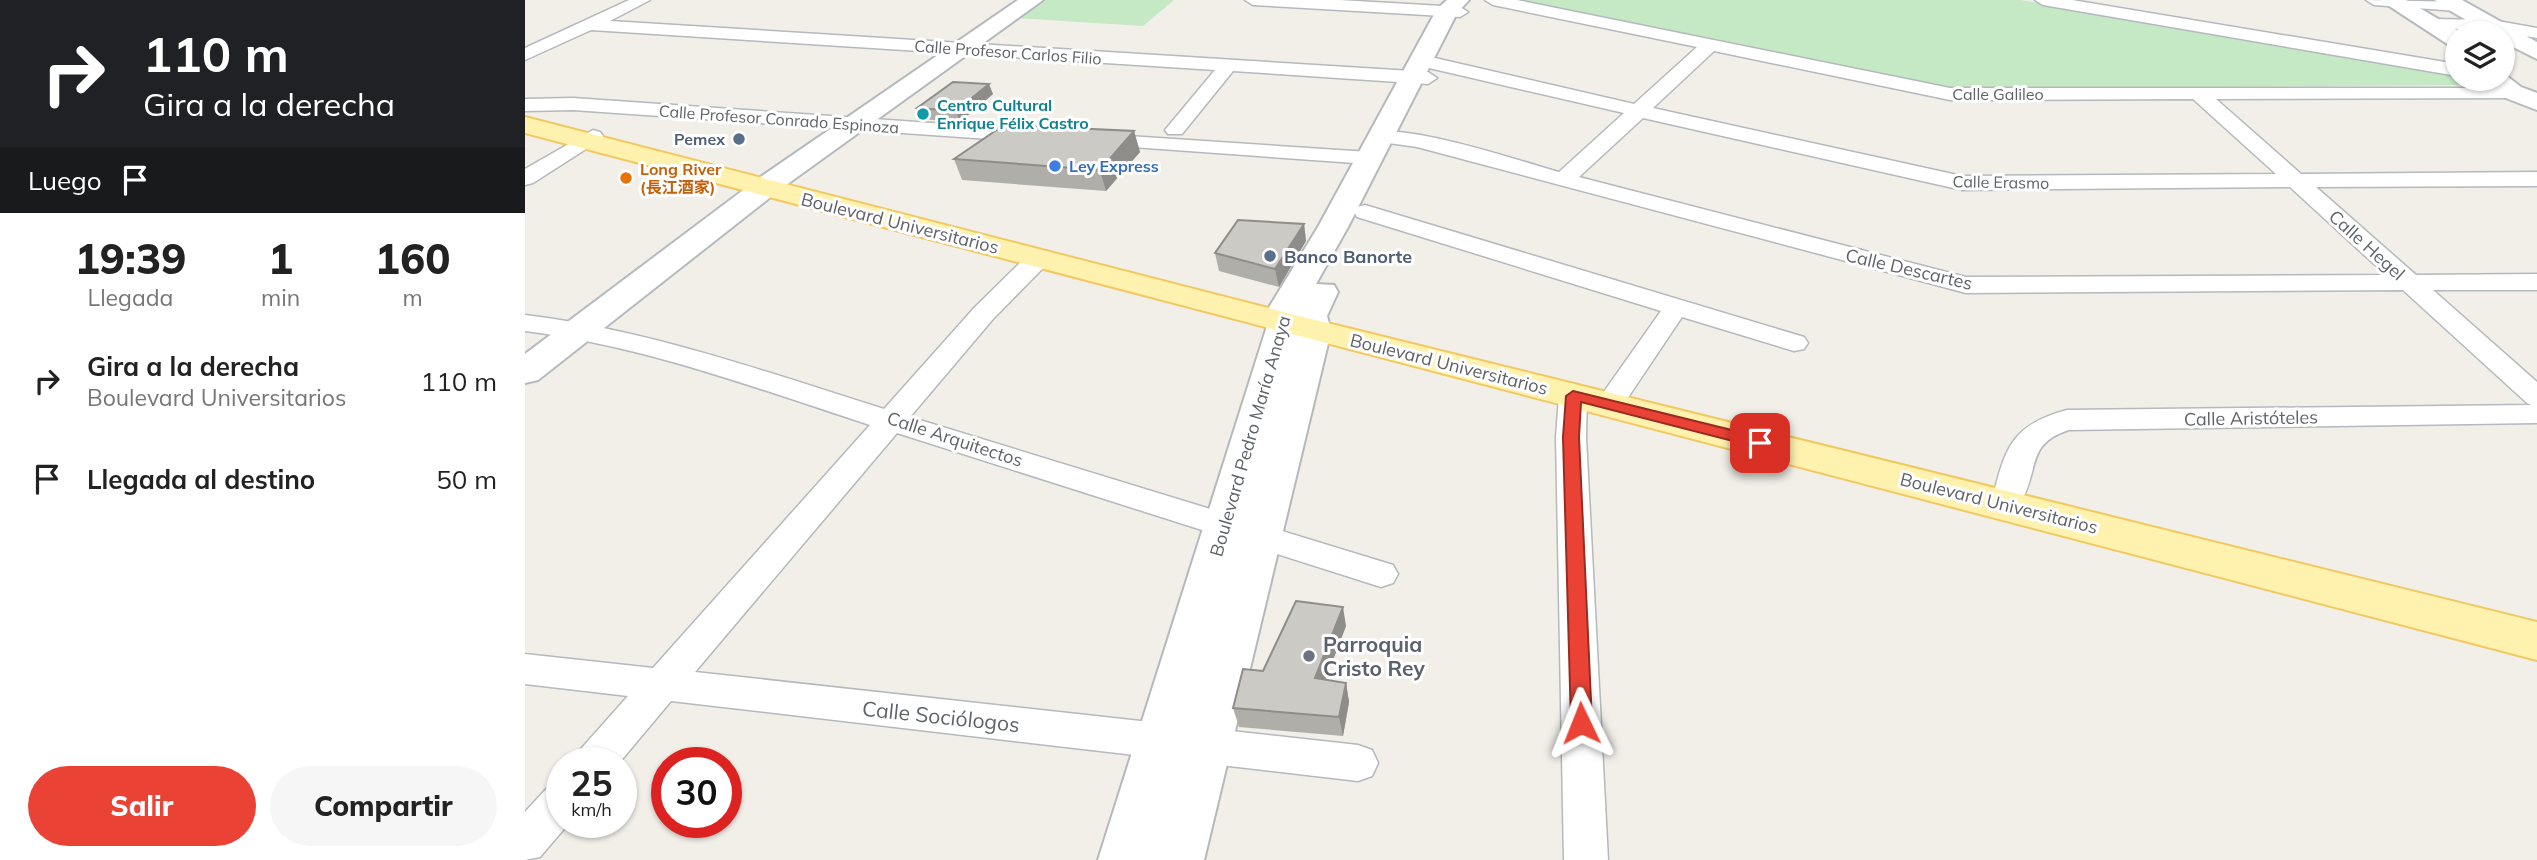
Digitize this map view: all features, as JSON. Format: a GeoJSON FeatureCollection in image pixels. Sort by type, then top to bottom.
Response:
{"type":"FeatureCollection","features":[{"type":"Feature","properties":{"kind":"main road","name":"Boulevard Universitarios"},"geometry":{"type":"LineString","coordinates":[[525,118],[769,185],[1298,320],[1573,396],[2537,641]]}},
{"type":"Feature","properties":{"kind":"main road","name":"Boulevard Universitarios"},"geometry":{"type":"LineString","coordinates":[[525,125],[590,138]]}},
{"type":"Feature","properties":{"kind":"main road","name":"Boulevard Universitarios"},"geometry":{"type":"LineString","coordinates":[[769,185],[1038,259],[1617,393],[2537,623]]}},
{"type":"Feature","properties":{"kind":"street"},"geometry":{"type":"LineString","coordinates":[[525,55],[642,0]]}},
{"type":"Feature","properties":{"kind":"street"},"geometry":{"type":"LineString","coordinates":[[525,372],[769,185],[1032,0]]}},
{"type":"Feature","properties":{"kind":"street"},"geometry":{"type":"LineString","coordinates":[[1253,0],[1455,7]]}},
{"type":"Feature","properties":{"kind":"street","name":"Calle Galileo"},"geometry":{"type":"LineString","coordinates":[[1493,0],[1950,94],[2198,93],[2445,83]]}},
{"type":"Feature","properties":{"kind":"street"},"geometry":{"type":"LineString","coordinates":[[2043,0],[2445,68]]}},
{"type":"Feature","properties":{"kind":"street"},"geometry":{"type":"LineString","coordinates":[[2162,20],[2169,0]]}},
{"type":"Feature","properties":{"kind":"street"},"geometry":{"type":"LineString","coordinates":[[2374,0],[2452,3],[2485,21]]}},
{"type":"Feature","properties":{"kind":"street"},"geometry":{"type":"LineString","coordinates":[[2395,2],[2445,32]]}},
{"type":"Feature","properties":{"kind":"street","name":"Boulevard Pedro María Anaya"},"geometry":{"type":"LineString","coordinates":[[1176,860],[1206,746],[1243,531],[1298,320],[1383,145],[1425,73],[1455,7]]}},
{"type":"Feature","properties":{"kind":"street"},"geometry":{"type":"LineString","coordinates":[[2432,24],[2445,24]]}},
{"type":"Feature","properties":{"kind":"street","name":"Calle Profesor Carlos Filio"},"geometry":{"type":"LineString","coordinates":[[588,25],[1228,66],[1425,73]]}},
{"type":"Feature","properties":{"kind":"street"},"geometry":{"type":"LineString","coordinates":[[2515,29],[2537,33]]}},
{"type":"Feature","properties":{"kind":"street"},"geometry":{"type":"LineString","coordinates":[[2515,39],[2537,52]]}},
{"type":"Feature","properties":{"kind":"street"},"geometry":{"type":"LineString","coordinates":[[1563,180],[1709,46]]}},
{"type":"Feature","properties":{"kind":"street"},"geometry":{"type":"LineString","coordinates":[[2515,75],[2537,65]]}},
{"type":"Feature","properties":{"kind":"street"},"geometry":{"type":"LineString","coordinates":[[1175,130],[1228,66]]}},
{"type":"Feature","properties":{"kind":"street","name":"Calle Erasmo"},"geometry":{"type":"LineString","coordinates":[[1425,73],[1637,111],[1934,179],[1962,183],[2537,179]]}},
{"type":"Feature","properties":{"kind":"street"},"geometry":{"type":"LineString","coordinates":[[2515,87],[2537,102]]}},
{"type":"Feature","properties":{"kind":"street","name":"Calle Hegel"},"geometry":{"type":"LineString","coordinates":[[2198,93],[2537,397]]}},
{"type":"Feature","properties":{"kind":"street","name":"Calle Profesor Conrado Espinoza"},"geometry":{"type":"LineString","coordinates":[[525,105],[573,104],[1051,137]]}},
{"type":"Feature","properties":{"kind":"street"},"geometry":{"type":"LineString","coordinates":[[525,178],[590,138]]}},
{"type":"Feature","properties":{"kind":"street"},"geometry":{"type":"LineString","coordinates":[[1079,139],[1383,145]]}},
{"type":"Feature","properties":{"kind":"street","name":"Calle Descartes"},"geometry":{"type":"LineString","coordinates":[[1383,145],[1418,141],[1966,285],[2537,282]]}},
{"type":"Feature","properties":{"kind":"street","name":"Boulevard Pedro María Anaya"},"geometry":{"type":"LineString","coordinates":[[1298,320],[1365,212],[1383,145]]}},
{"type":"Feature","properties":{"kind":"street"},"geometry":{"type":"LineString","coordinates":[[1365,212],[1794,343]]}},
{"type":"Feature","properties":{"kind":"street"},"geometry":{"type":"LineString","coordinates":[[608,747],[984,313],[1038,259]]}},
{"type":"Feature","properties":{"kind":"street"},"geometry":{"type":"LineString","coordinates":[[1617,393],[1677,306]]}},
{"type":"Feature","properties":{"kind":"street","name":"Calle Arquitectos"},"geometry":{"type":"LineString","coordinates":[[525,323],[581,330],[651,346],[892,419],[1381,574]]}},
{"type":"Feature","properties":{"kind":"street"},"geometry":{"type":"LineString","coordinates":[[1573,396],[1571,437],[1586,860]]}},
{"type":"Feature","properties":{"kind":"street","name":"Calle Aristóteles"},"geometry":{"type":"LineString","coordinates":[[2010,492],[2018,455],[2026,441],[2039,430],[2067,420],[2537,414]]}},
{"type":"Feature","properties":{"kind":"street","name":"Boulevard Pedro María Anaya"},"geometry":{"type":"LineString","coordinates":[[1126,860],[1162,741],[1243,531]]}},
{"type":"Feature","properties":{"kind":"street","name":"Calle Sociólogos"},"geometry":{"type":"LineString","coordinates":[[525,669],[1358,763]]}},
{"type":"Feature","properties":{"kind":"street"},"geometry":{"type":"LineString","coordinates":[[525,843],[546,819]]}},
{"type":"Feature","properties":{"kind":"green space"},"geometry":{"type":"Polygon","coordinates":[[[1036,0],[1174,0],[1143,26],[1014,18],[1036,0]]]}},
{"type":"Feature","properties":{"kind":"green space"},"geometry":{"type":"Polygon","coordinates":[[[1523,0],[2021,0],[2445,74],[2445,85],[1956,89],[1523,0]]]}},
{"type":"Feature","properties":{"kind":"building"},"geometry":{"type":"Polygon","coordinates":[[[953,82],[989,84],[956,111],[917,108],[953,82]]]}},
{"type":"Feature","properties":{"kind":"building"},"geometry":{"type":"Polygon","coordinates":[[[1004,125],[1134,131],[1100,170],[954,159],[1004,125]]]}},
{"type":"Feature","properties":{"kind":"building"},"geometry":{"type":"Polygon","coordinates":[[[1238,220],[1304,224],[1275,269],[1215,253],[1238,220]]]}},
{"type":"Feature","properties":{"kind":"building","name":"Parroquia Cristo Rey"},"geometry":{"type":"Polygon","coordinates":[[[1296,601],[1343,607],[1315,678],[1346,683],[1339,717],[1233,708],[1243,669],[1263,671],[1296,601]]]}},
{"type":"Feature","properties":{"kind":"place","name":"Centro Cultural Enrique Félix Castro"},"geometry":{"type":"Point","coordinates":[923,114]}},
{"type":"Feature","properties":{"kind":"place","name":"Pemex"},"geometry":{"type":"Point","coordinates":[739,139]}},
{"type":"Feature","properties":{"kind":"place","name":"Ley Express"},"geometry":{"type":"Point","coordinates":[1055,166]}},
{"type":"Feature","properties":{"kind":"place","name":"Long River (長江酒家)"},"geometry":{"type":"Point","coordinates":[626,178]}},
{"type":"Feature","properties":{"kind":"place","name":"Banco Banorte"},"geometry":{"type":"Point","coordinates":[1270,256]}},
{"type":"Feature","properties":{"kind":"place","name":"Parroquia Cristo Rey"},"geometry":{"type":"Point","coordinates":[1309,656]}},
{"type":"Feature","properties":{"kind":"route"},"geometry":{"type":"LineString","coordinates":[[1581,723],[1571,437],[1573,396],[1760,443]]}}]}
